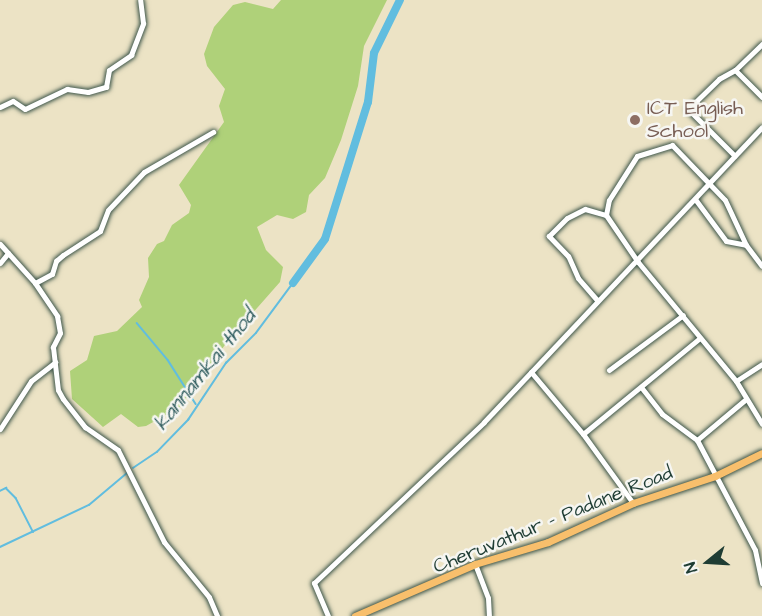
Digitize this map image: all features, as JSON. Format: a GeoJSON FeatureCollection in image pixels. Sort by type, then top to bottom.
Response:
{"type":"FeatureCollection","features":[{"type":"Feature","properties":{"kind":"main road","name":"Cheruvathur - Padane Road"},"geometry":{"type":"LineString","coordinates":[[355,616],[475,564],[548,542],[633,503],[715,476],[762,453]]}},
{"type":"Feature","properties":{"kind":"street"},"geometry":{"type":"LineString","coordinates":[[0,107],[13,101],[25,109],[67,89],[88,93],[106,87],[109,70],[131,55],[143,23],[140,0]]}},
{"type":"Feature","properties":{"kind":"street"},"geometry":{"type":"LineString","coordinates":[[735,156],[688,109],[718,79],[735,70],[762,44]]}},
{"type":"Feature","properties":{"kind":"street"},"geometry":{"type":"LineString","coordinates":[[735,70],[762,97]]}},
{"type":"Feature","properties":{"kind":"street"},"geometry":{"type":"LineString","coordinates":[[328,616],[314,583],[467,439],[597,300],[638,262],[762,127]]}},
{"type":"Feature","properties":{"kind":"street"},"geometry":{"type":"LineString","coordinates":[[35,283],[52,274],[56,261],[63,255],[100,231],[108,210],[144,172],[213,132]]}},
{"type":"Feature","properties":{"kind":"street"},"geometry":{"type":"LineString","coordinates":[[762,266],[746,245],[730,207],[711,183],[669,145],[640,154],[631,164],[609,200],[606,215],[638,262],[736,381],[762,424]]}},
{"type":"Feature","properties":{"kind":"street"},"geometry":{"type":"LineString","coordinates":[[695,199],[726,241],[746,245]]}},
{"type":"Feature","properties":{"kind":"street"},"geometry":{"type":"LineString","coordinates":[[597,300],[578,278],[568,256],[549,236],[579,211],[606,215]]}},
{"type":"Feature","properties":{"kind":"street"},"geometry":{"type":"LineString","coordinates":[[0,244],[35,283],[60,325],[52,347],[63,399],[85,427],[118,450],[164,542],[209,597],[217,616]]}},
{"type":"Feature","properties":{"kind":"street"},"geometry":{"type":"LineString","coordinates":[[0,263],[8,253]]}},
{"type":"Feature","properties":{"kind":"street"},"geometry":{"type":"LineString","coordinates":[[609,370],[683,315]]}},
{"type":"Feature","properties":{"kind":"street"},"geometry":{"type":"LineString","coordinates":[[583,434],[700,339]]}},
{"type":"Feature","properties":{"kind":"street"},"geometry":{"type":"LineString","coordinates":[[0,429],[27,386],[55,362]]}},
{"type":"Feature","properties":{"kind":"street"},"geometry":{"type":"LineString","coordinates":[[736,381],[762,364]]}},
{"type":"Feature","properties":{"kind":"street"},"geometry":{"type":"LineString","coordinates":[[531,372],[583,434],[633,503]]}},
{"type":"Feature","properties":{"kind":"street"},"geometry":{"type":"LineString","coordinates":[[641,387],[662,414],[697,440],[755,550],[762,583]]}},
{"type":"Feature","properties":{"kind":"street"},"geometry":{"type":"LineString","coordinates":[[697,440],[746,399]]}},
{"type":"Feature","properties":{"kind":"street"},"geometry":{"type":"LineString","coordinates":[[475,564],[488,598],[489,616]]}},
{"type":"Feature","properties":{"kind":"green space"},"geometry":{"type":"Polygon","coordinates":[[[281,0],[387,0],[364,46],[358,86],[341,140],[325,178],[309,195],[306,212],[293,219],[277,215],[257,227],[266,250],[283,267],[280,282],[227,342],[180,407],[146,426],[138,427],[121,414],[103,427],[72,399],[70,371],[87,360],[94,336],[117,331],[142,307],[139,300],[149,277],[148,258],[157,244],[164,241],[172,225],[189,213],[191,205],[179,185],[224,122],[219,106],[225,89],[207,66],[204,54],[214,27],[233,5],[245,2],[273,9],[281,0]]]}},
{"type":"Feature","properties":{"kind":"waterway"},"geometry":{"type":"LineString","coordinates":[[293,283],[325,239],[368,102],[374,53],[400,0]]}},
{"type":"Feature","properties":{"kind":"waterway","name":"kannamkai thod"},"geometry":{"type":"LineString","coordinates":[[133,468],[157,452],[188,420],[226,363],[256,333],[293,283]]}},
{"type":"Feature","properties":{"kind":"waterway"},"geometry":{"type":"LineString","coordinates":[[137,323],[168,360],[196,404]]}},
{"type":"Feature","properties":{"kind":"waterway","name":"kannamkai thod"},"geometry":{"type":"LineString","coordinates":[[0,547],[89,505],[127,473]]}},
{"type":"Feature","properties":{"kind":"waterway"},"geometry":{"type":"LineString","coordinates":[[0,491],[6,488],[16,498],[33,532]]}},
{"type":"Feature","properties":{"kind":"place","name":"ICT English School"},"geometry":{"type":"Point","coordinates":[635,120]}}]}
